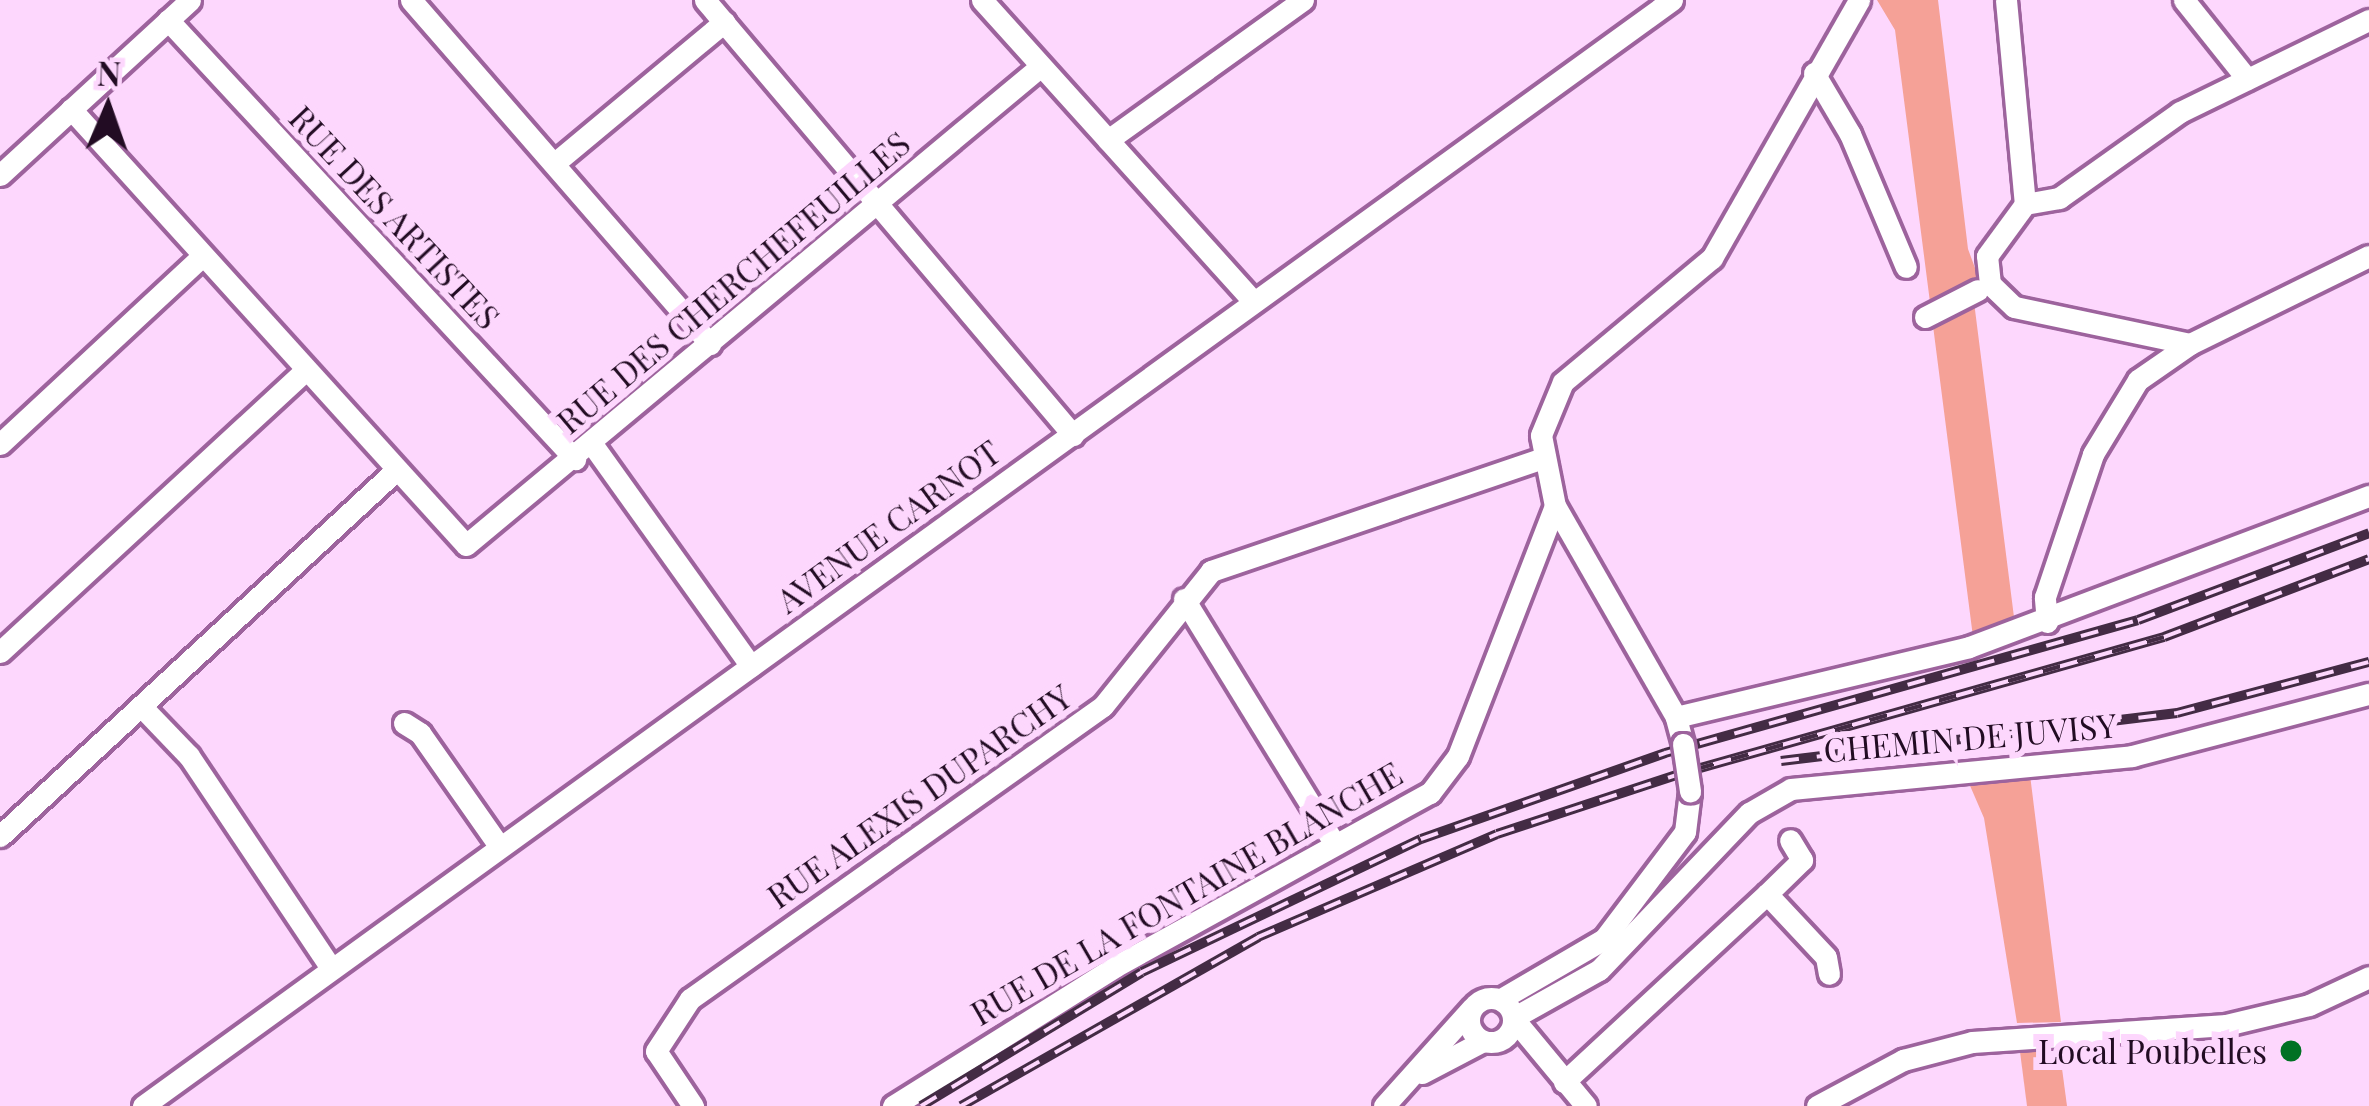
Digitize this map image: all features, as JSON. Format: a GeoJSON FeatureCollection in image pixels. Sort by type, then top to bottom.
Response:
{"type":"FeatureCollection","features":[{"type":"Feature","properties":{"kind":"street"},"geometry":{"type":"LineString","coordinates":[[0,175],[190,0]]}},
{"type":"Feature","properties":{"kind":"street"},"geometry":{"type":"LineString","coordinates":[[411,0],[710,344]]}},
{"type":"Feature","properties":{"kind":"street"},"geometry":{"type":"LineString","coordinates":[[705,0],[880,201],[1072,434]]}},
{"type":"Feature","properties":{"kind":"street"},"geometry":{"type":"LineString","coordinates":[[982,0],[1254,302]]}},
{"type":"Feature","properties":{"kind":"street"},"geometry":{"type":"LineString","coordinates":[[1108,140],[1303,0]]}},
{"type":"Feature","properties":{"kind":"street"},"geometry":{"type":"LineString","coordinates":[[1628,0],[1646,19]]}},
{"type":"Feature","properties":{"kind":"street","name":"AVENUE CARNOT"},"geometry":{"type":"LineString","coordinates":[[143,1106],[1672,0]]}},
{"type":"Feature","properties":{"kind":"street"},"geometry":{"type":"LineString","coordinates":[[1402,1088],[1490,1041],[1507,1009],[1625,915],[1685,832],[1690,791],[1676,717],[1555,506],[1540,458],[1548,405],[1563,382],[1712,258],[1859,0]]}},
{"type":"Feature","properties":{"kind":"street"},"geometry":{"type":"LineString","coordinates":[[1925,317],[1982,283],[1987,256],[2025,204],[2006,0]]}},
{"type":"Feature","properties":{"kind":"street"},"geometry":{"type":"LineString","coordinates":[[2184,0],[2246,79]]}},
{"type":"Feature","properties":{"kind":"street","name":"RUE DES ARTISTES"},"geometry":{"type":"LineString","coordinates":[[168,20],[583,451],[751,666]]}},
{"type":"Feature","properties":{"kind":"street"},"geometry":{"type":"LineString","coordinates":[[2025,204],[2059,198],[2180,112],[2369,20]]}},
{"type":"Feature","properties":{"kind":"street"},"geometry":{"type":"LineString","coordinates":[[556,162],[724,22]]}},
{"type":"Feature","properties":{"kind":"street","name":"RUE DES CHERCHEFEUILLES"},"geometry":{"type":"LineString","coordinates":[[394,472],[466,544],[1041,66]]}},
{"type":"Feature","properties":{"kind":"street"},"geometry":{"type":"LineString","coordinates":[[1814,73],[1850,134],[1906,267]]}},
{"type":"Feature","properties":{"kind":"street"},"geometry":{"type":"LineString","coordinates":[[0,836],[394,472],[71,110]]}},
{"type":"Feature","properties":{"kind":"street"},"geometry":{"type":"LineString","coordinates":[[2047,622],[2045,597],[2114,411],[2149,371],[2189,344],[2369,256]]}},
{"type":"Feature","properties":{"kind":"street"},"geometry":{"type":"LineString","coordinates":[[0,444],[200,258]]}},
{"type":"Feature","properties":{"kind":"street"},"geometry":{"type":"LineString","coordinates":[[1982,283],[2014,307],[2189,344]]}},
{"type":"Feature","properties":{"kind":"street"},"geometry":{"type":"LineString","coordinates":[[0,652],[303,372]]}},
{"type":"Feature","properties":{"kind":"street","name":"RUE ALEXIS DUPARCHY"},"geometry":{"type":"LineString","coordinates":[[693,1106],[656,1051],[690,999],[1103,706],[1211,571],[1540,458]]}},
{"type":"Feature","properties":{"kind":"street"},"geometry":{"type":"LineString","coordinates":[[1676,717],[2047,622],[2369,496]]}},
{"type":"Feature","properties":{"kind":"street","name":"RUE DE LA FONTAINE BLANCHE"},"geometry":{"type":"LineString","coordinates":[[893,1106],[1014,1026],[1430,793],[1451,769],[1555,506]]}},
{"type":"Feature","properties":{"kind":"street"},"geometry":{"type":"LineString","coordinates":[[1184,599],[1335,844]]}},
{"type":"Feature","properties":{"kind":"street","name":"CHEMIN DE JUVISY"},"geometry":{"type":"LineString","coordinates":[[1507,1009],[1599,970],[1749,813],[1791,789],[2132,756],[2369,694]]}},
{"type":"Feature","properties":{"kind":"street"},"geometry":{"type":"LineString","coordinates":[[141,706],[189,756],[332,968]]}},
{"type":"Feature","properties":{"kind":"street"},"geometry":{"type":"LineString","coordinates":[[404,723],[419,733],[499,846]]}},
{"type":"Feature","properties":{"kind":"street"},"geometry":{"type":"LineString","coordinates":[[1564,1082],[1802,860],[1790,840]]}},
{"type":"Feature","properties":{"kind":"street"},"geometry":{"type":"LineString","coordinates":[[1767,894],[1826,957],[1828,974]]}},
{"type":"Feature","properties":{"kind":"street"},"geometry":{"type":"LineString","coordinates":[[1817,1106],[1903,1060],[1972,1042],[2226,1025],[2309,1005],[2369,977]]}},
{"type":"Feature","properties":{"kind":"street"},"geometry":{"type":"LineString","coordinates":[[1472,1008],[1507,1009]]}},
{"type":"Feature","properties":{"kind":"street"},"geometry":{"type":"LineString","coordinates":[[1472,1008],[1470,1027],[1564,1082]]}},
{"type":"Feature","properties":{"kind":"street"},"geometry":{"type":"LineString","coordinates":[[1384,1106],[1472,1008]]}},
{"type":"Feature","properties":{"kind":"street"},"geometry":{"type":"LineString","coordinates":[[1507,1009],[1586,1106]]}},
{"type":"Feature","properties":{"kind":"shaded area"},"geometry":{"type":"Polygon","coordinates":[[[1877,0],[1938,0],[1968,249],[1982,287],[1973,294],[2015,625],[1973,637],[1895,30],[1877,0]]]}},
{"type":"Feature","properties":{"kind":"shaded area"},"geometry":{"type":"Polygon","coordinates":[[[2030,775],[2061,1022],[2017,1023],[1984,818],[1968,781],[2030,775]]]}},
{"type":"Feature","properties":{"kind":"shaded area"},"geometry":{"type":"Polygon","coordinates":[[[2019,1044],[2059,1046],[2067,1106],[2027,1106],[2019,1044]]]}},
{"type":"Feature","properties":{"kind":"railway"},"geometry":{"type":"LineString","coordinates":[[921,1106],[1142,972],[1421,839],[1665,753],[2138,620],[2369,533]]}},
{"type":"Feature","properties":{"kind":"railway"},"geometry":{"type":"LineString","coordinates":[[961,1106],[1258,937],[1497,834],[1679,774],[2164,637],[2369,559]]}},
{"type":"Feature","properties":{"kind":"railway"},"geometry":{"type":"LineString","coordinates":[[1781,761],[2177,713],[2369,662]]}},
{"type":"Feature","properties":{"kind":"place","name":"Local Poubelles"},"geometry":{"type":"Point","coordinates":[2291,1051]}}]}
